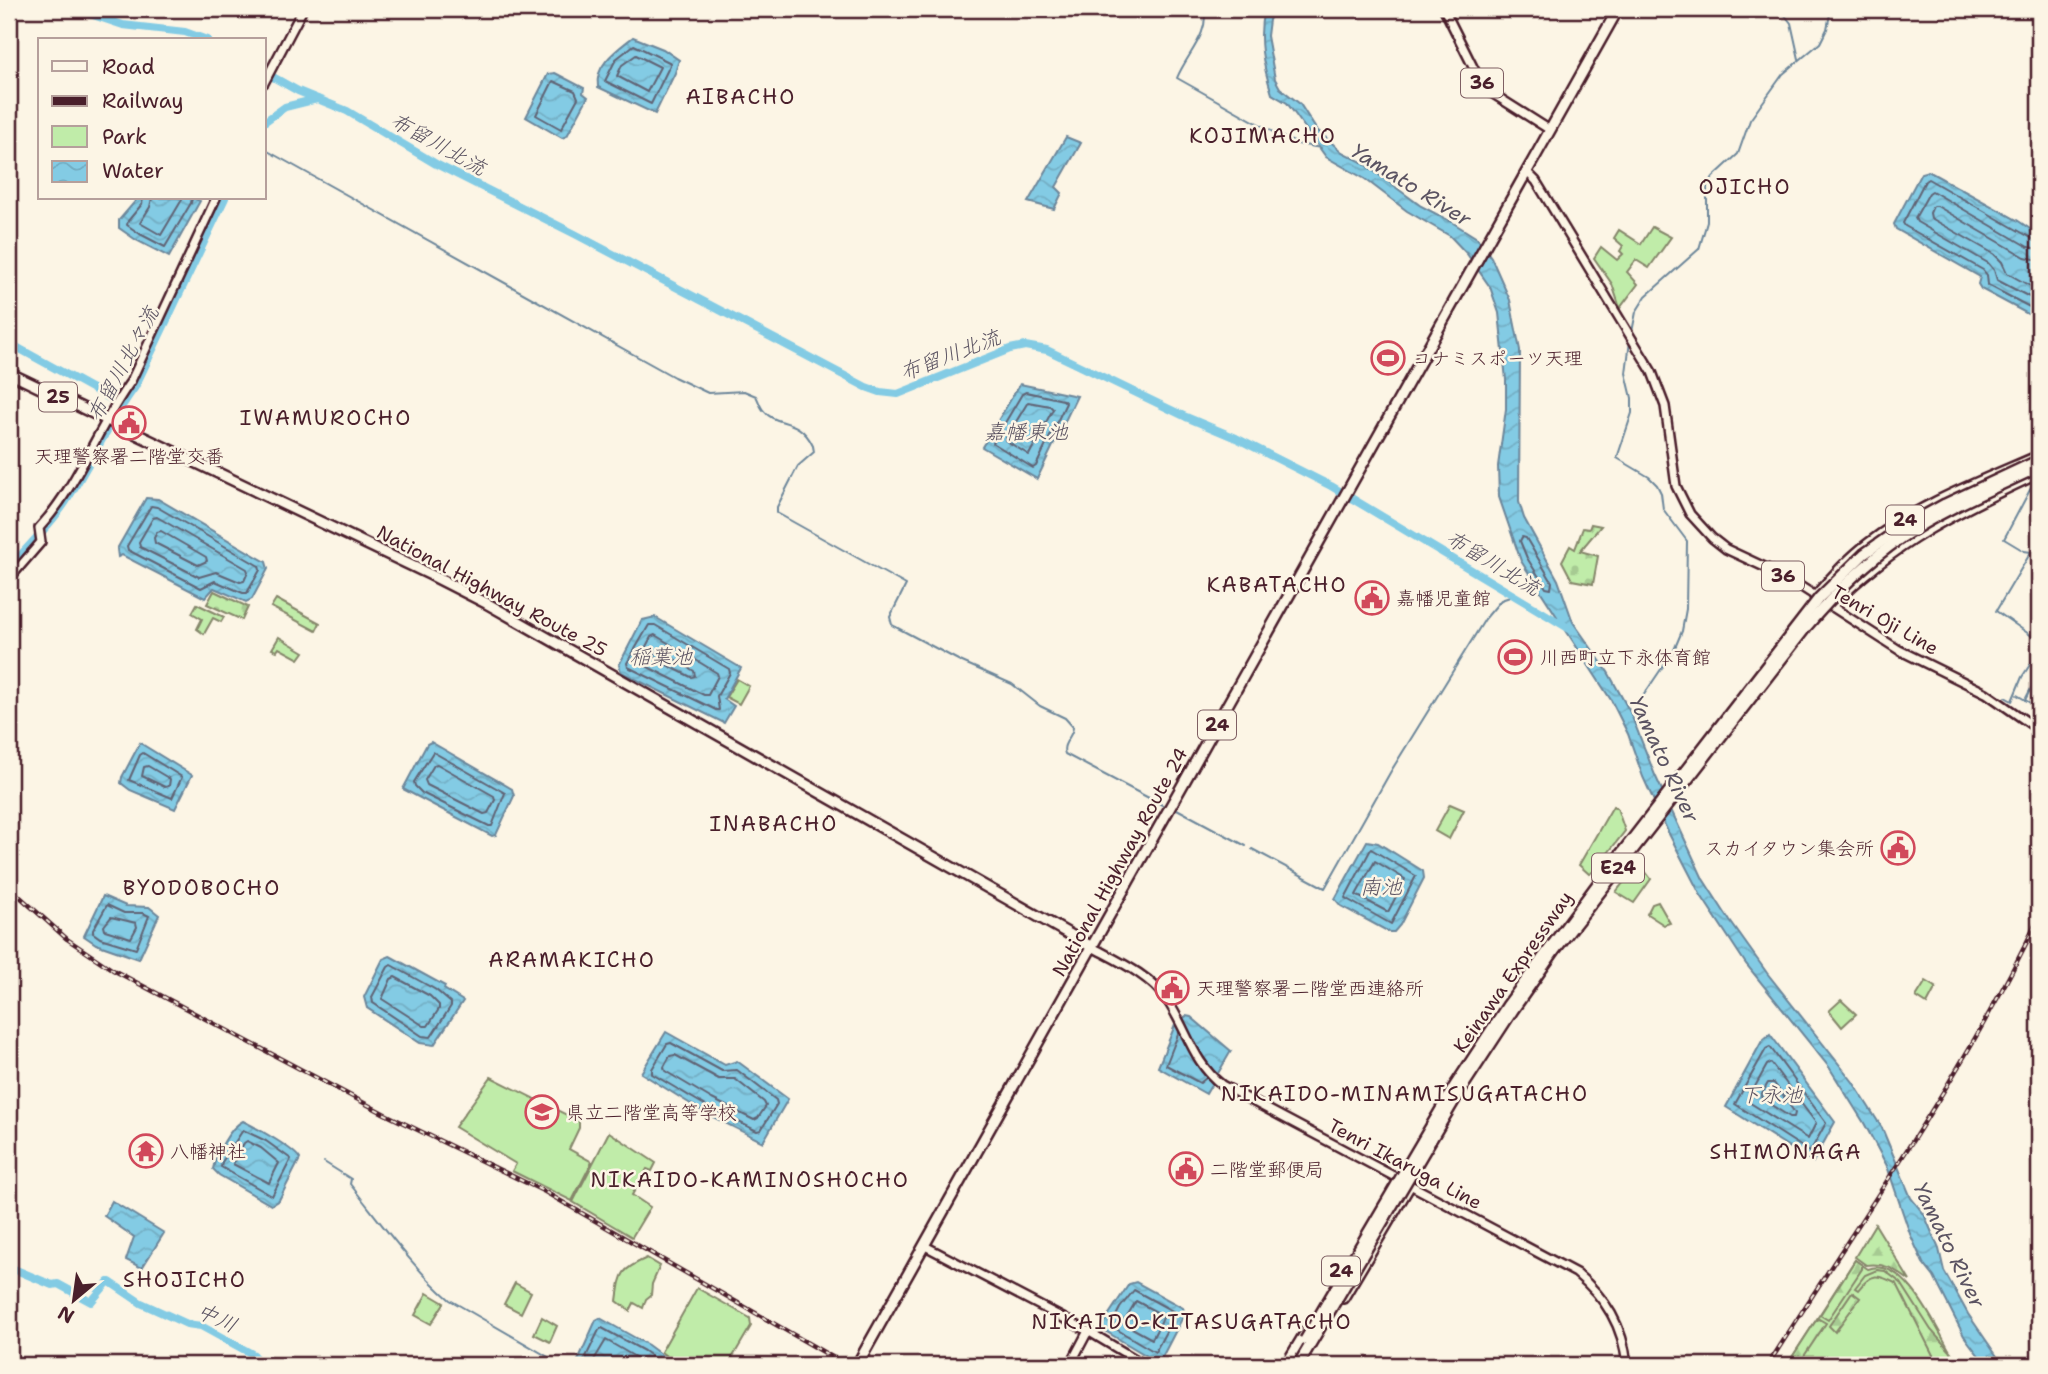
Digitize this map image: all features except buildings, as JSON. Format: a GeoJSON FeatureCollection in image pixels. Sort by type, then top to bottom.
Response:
{"type":"FeatureCollection","features":[{"type":"Feature","properties":{"kind":"highway","name":"National Highway Route 24"},"geometry":{"type":"LineString","coordinates":[[858,1365],[1619,9]]}},
{"type":"Feature","properties":{"kind":"highway","name":"National Highway Route 25"},"geometry":{"type":"LineString","coordinates":[[9,373],[486,603],[1092,947]]}},
{"type":"Feature","properties":{"kind":"highway","name":"24"},"geometry":{"type":"LineString","coordinates":[[1815,597],[1854,556],[1889,529],[2012,467],[2039,458]]}},
{"type":"Feature","properties":{"kind":"highway","name":"Keinawa Expressway"},"geometry":{"type":"LineString","coordinates":[[1305,1340],[1454,1087],[1507,1006],[1596,886],[1819,598],[1864,554],[1898,530],[2039,458]]}},
{"type":"Feature","properties":{"kind":"highway","name":"Keinawa Expressway"},"geometry":{"type":"LineString","coordinates":[[1300,1365],[1460,1091],[1513,1010],[1555,950],[1807,626],[1844,584],[1903,537],[1949,510],[2039,467]]}},
{"type":"Feature","properties":{"kind":"highway","name":"24"},"geometry":{"type":"LineString","coordinates":[[1830,606],[1868,570],[1901,545],[1948,517],[2039,473]]}},
{"type":"Feature","properties":{"kind":"highway","name":"24"},"geometry":{"type":"LineString","coordinates":[[1289,1365],[1395,1178]]}},
{"type":"Feature","properties":{"kind":"highway","name":"24"},"geometry":{"type":"LineString","coordinates":[[1300,1365],[1410,1185]]}},
{"type":"Feature","properties":{"kind":"highway","name":"24"},"geometry":{"type":"LineString","coordinates":[[1289,1365],[1305,1340]]}},
{"type":"Feature","properties":{"kind":"main road"},"geometry":{"type":"LineString","coordinates":[[266,78],[303,9]]}},
{"type":"Feature","properties":{"kind":"main road","name":"36"},"geometry":{"type":"LineString","coordinates":[[1444,9],[1480,81],[1490,92],[1550,130]]}},
{"type":"Feature","properties":{"kind":"main road","name":"Tenri Oji Line"},"geometry":{"type":"LineString","coordinates":[[1527,172],[1536,181],[1652,373],[1665,406],[1673,473],[1683,502],[1712,538],[1726,549],[1772,569],[1899,650],[1986,693],[2039,730]]}},
{"type":"Feature","properties":{"kind":"main road"},"geometry":{"type":"LineString","coordinates":[[9,579],[39,546],[39,528],[110,421],[116,402],[142,360],[159,317],[215,200]]}},
{"type":"Feature","properties":{"kind":"main road","name":"Tenri Ikaruga Line"},"geometry":{"type":"LineString","coordinates":[[1092,947],[1154,984],[1166,998],[1197,1059],[1216,1081],[1541,1254],[1586,1281],[1599,1294],[1617,1323],[1623,1339],[1627,1365]]}},
{"type":"Feature","properties":{"kind":"main road"},"geometry":{"type":"LineString","coordinates":[[922,1250],[1088,1331],[1145,1365]]}},
{"type":"Feature","properties":{"kind":"main road"},"geometry":{"type":"LineString","coordinates":[[1070,1365],[1088,1331]]}},
{"type":"Feature","properties":{"kind":"green space"},"geometry":{"type":"Polygon","coordinates":[[[1652,227],[1671,237],[1649,268],[1636,260],[1627,272],[1638,284],[1620,308],[1612,284],[1594,258],[1601,247],[1617,260],[1623,254],[1620,251],[1623,246],[1614,238],[1619,230],[1641,244],[1652,227]]]}},
{"type":"Feature","properties":{"kind":"green space"},"geometry":{"type":"Polygon","coordinates":[[[1591,524],[1601,526],[1580,551],[1598,556],[1593,584],[1572,580],[1562,561],[1570,546],[1575,549],[1583,528],[1589,529],[1591,524]]]}},
{"type":"Feature","properties":{"kind":"green space"},"geometry":{"type":"Polygon","coordinates":[[[214,591],[248,607],[242,620],[207,604],[214,591]]]}},
{"type":"Feature","properties":{"kind":"green space"},"geometry":{"type":"Polygon","coordinates":[[[276,599],[320,623],[316,631],[271,607],[276,599]]]}},
{"type":"Feature","properties":{"kind":"green space"},"geometry":{"type":"Polygon","coordinates":[[[197,604],[224,617],[221,622],[213,618],[204,634],[197,629],[202,619],[192,613],[197,604]]]}},
{"type":"Feature","properties":{"kind":"green space"},"geometry":{"type":"Polygon","coordinates":[[[279,637],[304,652],[299,659],[279,648],[277,651],[272,649],[279,637]]]}},
{"type":"Feature","properties":{"kind":"green space"},"geometry":{"type":"Polygon","coordinates":[[[737,679],[749,686],[739,704],[726,697],[737,679]]]}},
{"type":"Feature","properties":{"kind":"green space"},"geometry":{"type":"Polygon","coordinates":[[[1450,804],[1464,810],[1449,839],[1435,831],[1450,804]]]}},
{"type":"Feature","properties":{"kind":"green space"},"geometry":{"type":"Polygon","coordinates":[[[1613,806],[1617,808],[1625,831],[1589,874],[1579,865],[1613,806]]]}},
{"type":"Feature","properties":{"kind":"green space"},"geometry":{"type":"Polygon","coordinates":[[[1639,863],[1651,879],[1634,903],[1616,892],[1639,863]]]}},
{"type":"Feature","properties":{"kind":"green space"},"geometry":{"type":"Polygon","coordinates":[[[1658,902],[1670,923],[1664,925],[1647,914],[1652,904],[1658,902]]]}},
{"type":"Feature","properties":{"kind":"green space"},"geometry":{"type":"Polygon","coordinates":[[[1926,981],[1936,987],[1927,1004],[1916,997],[1926,981]]]}},
{"type":"Feature","properties":{"kind":"green space"},"geometry":{"type":"Polygon","coordinates":[[[1841,1000],[1856,1014],[1842,1027],[1829,1011],[1841,1000]]]}},
{"type":"Feature","properties":{"kind":"green space"},"geometry":{"type":"Polygon","coordinates":[[[491,1077],[579,1121],[579,1128],[569,1149],[592,1162],[572,1201],[512,1171],[516,1164],[455,1127],[491,1077]]]}},
{"type":"Feature","properties":{"kind":"green space"},"geometry":{"type":"Polygon","coordinates":[[[609,1132],[656,1163],[652,1171],[647,1169],[632,1195],[650,1207],[632,1237],[573,1202],[609,1132]]]}},
{"type":"Feature","properties":{"kind":"green space"},"geometry":{"type":"Polygon","coordinates":[[[1875,1224],[1910,1281],[1890,1268],[1866,1265],[1855,1257],[1875,1224]]]}},
{"type":"Feature","properties":{"kind":"green space"},"geometry":{"type":"Polygon","coordinates":[[[647,1258],[660,1266],[652,1284],[651,1295],[646,1299],[643,1308],[634,1303],[630,1311],[617,1301],[621,1278],[627,1269],[647,1258]]]}},
{"type":"Feature","properties":{"kind":"green space"},"geometry":{"type":"Polygon","coordinates":[[[1855,1260],[1868,1269],[1883,1268],[1897,1274],[1910,1286],[1958,1365],[1787,1365],[1855,1260]]]}},
{"type":"Feature","properties":{"kind":"green space"},"geometry":{"type":"Polygon","coordinates":[[[1855,1260],[1862,1265],[1862,1269],[1828,1320],[1820,1315],[1855,1260]]]}},
{"type":"Feature","properties":{"kind":"green space"},"geometry":{"type":"Polygon","coordinates":[[[1877,1270],[1885,1271],[1901,1283],[1931,1330],[1951,1352],[1958,1365],[1938,1365],[1897,1284],[1876,1276],[1867,1280],[1858,1290],[1855,1288],[1865,1275],[1877,1270]]]}},
{"type":"Feature","properties":{"kind":"green space"},"geometry":{"type":"Polygon","coordinates":[[[515,1283],[531,1292],[521,1313],[504,1304],[515,1283]]]}},
{"type":"Feature","properties":{"kind":"green space"},"geometry":{"type":"Polygon","coordinates":[[[697,1288],[750,1318],[751,1326],[728,1365],[678,1365],[661,1352],[697,1288]]]}},
{"type":"Feature","properties":{"kind":"green space"},"geometry":{"type":"Polygon","coordinates":[[[1852,1292],[1860,1298],[1835,1332],[1829,1326],[1852,1292]]]}},
{"type":"Feature","properties":{"kind":"green space"},"geometry":{"type":"Polygon","coordinates":[[[427,1293],[444,1303],[431,1324],[415,1315],[427,1293]]]}},
{"type":"Feature","properties":{"kind":"green space"},"geometry":{"type":"Polygon","coordinates":[[[542,1317],[557,1326],[550,1342],[534,1334],[542,1317]]]}},
{"type":"Feature","properties":{"kind":"green space"},"geometry":{"type":"Polygon","coordinates":[[[1819,1319],[1826,1323],[1798,1365],[1787,1365],[1815,1322],[1819,1319]]]}},
{"type":"Feature","properties":{"kind":"water"},"geometry":{"type":"Polygon","coordinates":[[[1264,9],[1274,9],[1267,36],[1275,79],[1280,88],[1300,104],[1316,129],[1342,152],[1360,161],[1421,206],[1477,238],[1491,257],[1510,300],[1520,350],[1519,502],[1524,518],[1558,580],[1573,622],[1608,672],[1630,712],[1655,775],[1703,879],[1767,973],[1853,1082],[1882,1128],[1911,1198],[1924,1214],[1939,1249],[1944,1271],[1968,1314],[2003,1365],[1986,1365],[1964,1336],[1934,1277],[1923,1263],[1887,1166],[1864,1123],[1829,1067],[1746,964],[1700,894],[1668,832],[1643,777],[1628,734],[1611,700],[1521,561],[1499,497],[1498,466],[1506,409],[1506,380],[1499,313],[1490,287],[1467,254],[1450,236],[1407,211],[1365,179],[1326,157],[1287,103],[1272,94],[1262,52],[1264,9]]]}},
{"type":"Feature","properties":{"kind":"water"},"geometry":{"type":"Polygon","coordinates":[[[633,37],[663,49],[679,60],[655,114],[598,87],[603,65],[633,37]]]}},
{"type":"Feature","properties":{"kind":"water"},"geometry":{"type":"Polygon","coordinates":[[[555,73],[584,88],[583,93],[588,97],[567,136],[562,138],[526,117],[548,74],[555,73]]]}},
{"type":"Feature","properties":{"kind":"water"},"geometry":{"type":"Polygon","coordinates":[[[1066,137],[1081,143],[1056,187],[1062,193],[1054,209],[1028,202],[1066,137]]]}},
{"type":"Feature","properties":{"kind":"water"},"geometry":{"type":"Polygon","coordinates":[[[1928,171],[2039,235],[2039,320],[1981,289],[1978,284],[1980,277],[1896,229],[1894,224],[1921,173],[1928,171]]]}},
{"type":"Feature","properties":{"kind":"water"},"geometry":{"type":"Polygon","coordinates":[[[136,200],[200,201],[169,257],[119,228],[119,220],[136,200]]]}},
{"type":"Feature","properties":{"kind":"water","name":"嘉幡東池"},"geometry":{"type":"Polygon","coordinates":[[[1020,384],[1077,396],[1037,479],[982,447],[1020,384]]]}},
{"type":"Feature","properties":{"kind":"water"},"geometry":{"type":"Polygon","coordinates":[[[146,498],[158,499],[266,562],[268,569],[252,599],[246,602],[214,588],[205,598],[122,555],[118,557],[117,549],[146,498]]]}},
{"type":"Feature","properties":{"kind":"water","name":"稲葉池"},"geometry":{"type":"Polygon","coordinates":[[[655,617],[741,668],[724,699],[734,706],[724,723],[621,672],[619,665],[642,620],[655,617]]]}},
{"type":"Feature","properties":{"kind":"water"},"geometry":{"type":"Polygon","coordinates":[[[431,742],[512,789],[514,796],[496,835],[492,836],[403,789],[427,744],[431,742]]]}},
{"type":"Feature","properties":{"kind":"water"},"geometry":{"type":"Polygon","coordinates":[[[140,743],[192,775],[175,809],[130,790],[121,783],[140,743]]]}},
{"type":"Feature","properties":{"kind":"water","name":"南池"},"geometry":{"type":"Polygon","coordinates":[[[1367,841],[1378,843],[1423,871],[1424,878],[1394,932],[1389,932],[1341,906],[1335,899],[1367,841]]]}},
{"type":"Feature","properties":{"kind":"water"},"geometry":{"type":"Polygon","coordinates":[[[103,896],[126,906],[149,907],[159,915],[139,959],[96,944],[84,936],[103,896]]]}},
{"type":"Feature","properties":{"kind":"water"},"geometry":{"type":"Polygon","coordinates":[[[390,956],[445,986],[444,989],[463,1001],[434,1045],[420,1043],[367,1008],[364,997],[383,959],[390,956]]]}},
{"type":"Feature","properties":{"kind":"water"},"geometry":{"type":"Polygon","coordinates":[[[1186,1016],[1191,1017],[1231,1051],[1206,1094],[1158,1067],[1175,1025],[1186,1016]]]}},
{"type":"Feature","properties":{"kind":"water"},"geometry":{"type":"Polygon","coordinates":[[[666,1032],[725,1065],[737,1061],[788,1099],[763,1142],[705,1113],[641,1073],[666,1032]]]}},
{"type":"Feature","properties":{"kind":"water","name":"下永池"},"geometry":{"type":"Polygon","coordinates":[[[1770,1034],[1835,1122],[1813,1162],[1726,1107],[1762,1041],[1770,1034]]]}},
{"type":"Feature","properties":{"kind":"water"},"geometry":{"type":"Polygon","coordinates":[[[243,1121],[283,1144],[300,1159],[279,1200],[271,1205],[213,1169],[224,1142],[243,1121]]]}},
{"type":"Feature","properties":{"kind":"water"},"geometry":{"type":"Polygon","coordinates":[[[112,1201],[164,1233],[142,1268],[126,1260],[134,1237],[104,1216],[112,1201]]]}},
{"type":"Feature","properties":{"kind":"water"},"geometry":{"type":"Polygon","coordinates":[[[1136,1282],[1183,1308],[1185,1313],[1159,1363],[1100,1328],[1129,1284],[1136,1282]]]}},
{"type":"Feature","properties":{"kind":"water"},"geometry":{"type":"Polygon","coordinates":[[[600,1318],[648,1345],[675,1365],[576,1365],[596,1320],[600,1318]]]}},
{"type":"Feature","properties":{"kind":"waterway","name":"布留川北流"},"geometry":{"type":"LineString","coordinates":[[75,9],[123,25],[185,32],[202,38]]}},
{"type":"Feature","properties":{"kind":"waterway"},"geometry":{"type":"LineString","coordinates":[[1204,9],[1204,27],[1177,78],[1280,136],[1298,144],[1321,148]]}},
{"type":"Feature","properties":{"kind":"waterway"},"geometry":{"type":"LineString","coordinates":[[1780,9],[1791,23],[1799,59]]}},
{"type":"Feature","properties":{"kind":"waterway"},"geometry":{"type":"LineString","coordinates":[[1632,332],[1636,312],[1646,296],[1699,249],[1707,222],[1707,186],[1738,154],[1750,120],[1783,74],[1820,43],[1827,29],[1831,9]]}},
{"type":"Feature","properties":{"kind":"waterway","name":"布留川北流"},"geometry":{"type":"LineString","coordinates":[[266,73],[298,91],[347,111],[436,164],[866,387],[898,394],[1010,349],[1025,346],[1047,350],[1236,438],[1331,486],[1570,629]]}},
{"type":"Feature","properties":{"kind":"waterway","name":"布留川北々流"},"geometry":{"type":"LineString","coordinates":[[266,121],[285,107],[317,99]]}},
{"type":"Feature","properties":{"kind":"waterway"},"geometry":{"type":"LineString","coordinates":[[266,150],[674,377],[708,393],[744,391],[756,396],[761,408],[769,416],[801,430],[813,446],[814,452],[798,466],[777,507],[777,513],[906,585],[890,617],[892,625],[960,661],[1012,684],[1040,706],[1065,718],[1073,727],[1065,754],[1166,807]]}},
{"type":"Feature","properties":{"kind":"waterway","name":"布留川北々流"},"geometry":{"type":"LineString","coordinates":[[9,569],[65,503],[135,387],[224,200]]}},
{"type":"Feature","properties":{"kind":"waterway","name":"Yamato River"},"geometry":{"type":"LineString","coordinates":[[1630,341],[1626,373],[1632,398],[1632,413],[1617,458],[1649,477],[1657,485],[1663,509],[1687,541],[1686,609],[1682,631],[1674,650],[1643,696]]}},
{"type":"Feature","properties":{"kind":"waterway"},"geometry":{"type":"LineString","coordinates":[[9,343],[122,405]]}},
{"type":"Feature","properties":{"kind":"waterway"},"geometry":{"type":"LineString","coordinates":[[2032,486],[2004,539],[2024,551],[2031,552],[1996,611],[2039,641]]}},
{"type":"Feature","properties":{"kind":"waterway"},"geometry":{"type":"LineString","coordinates":[[1252,849],[1325,888],[1391,771],[1485,619],[1501,600],[1516,595]]}},
{"type":"Feature","properties":{"kind":"waterway"},"geometry":{"type":"LineString","coordinates":[[2005,697],[2012,701],[2022,677],[2039,651]]}},
{"type":"Feature","properties":{"kind":"waterway"},"geometry":{"type":"LineString","coordinates":[[2025,700],[2039,673]]}},
{"type":"Feature","properties":{"kind":"waterway"},"geometry":{"type":"LineString","coordinates":[[2017,695],[2032,704]]}},
{"type":"Feature","properties":{"kind":"waterway"},"geometry":{"type":"LineString","coordinates":[[1175,808],[1246,846]]}},
{"type":"Feature","properties":{"kind":"waterway"},"geometry":{"type":"LineString","coordinates":[[324,1162],[351,1179],[350,1184],[398,1245],[450,1300],[562,1365]]}},
{"type":"Feature","properties":{"kind":"waterway","name":"中川"},"geometry":{"type":"LineString","coordinates":[[9,1267],[52,1285],[58,1284],[91,1302],[110,1282],[141,1303],[187,1324],[201,1326],[254,1355],[255,1362],[262,1365]]}},
{"type":"Feature","properties":{"kind":"railway"},"geometry":{"type":"LineString","coordinates":[[9,887],[67,939],[113,970],[385,1114],[545,1192],[846,1365]]}},
{"type":"Feature","properties":{"kind":"railway"},"geometry":{"type":"LineString","coordinates":[[1768,1365],[1945,1089],[2010,976],[2039,917]]}},
{"type":"Feature","properties":{"kind":"place","name":"コナミスポーツ天理"},"geometry":{"type":"Point","coordinates":[1388,358]}},
{"type":"Feature","properties":{"kind":"place","name":"天理警察署二階堂交番"},"geometry":{"type":"Point","coordinates":[129,423]}},
{"type":"Feature","properties":{"kind":"place","name":"嘉幡児童館"},"geometry":{"type":"Point","coordinates":[1372,598]}},
{"type":"Feature","properties":{"kind":"place","name":"川西町立下永体育館"},"geometry":{"type":"Point","coordinates":[1515,657]}},
{"type":"Feature","properties":{"kind":"place","name":"スカイタウン集会所"},"geometry":{"type":"Point","coordinates":[1898,848]}},
{"type":"Feature","properties":{"kind":"place","name":"天理警察署二階堂西連絡所"},"geometry":{"type":"Point","coordinates":[1172,988]}},
{"type":"Feature","properties":{"kind":"place","name":"県立二階堂高等学校"},"geometry":{"type":"Point","coordinates":[542,1112]}},
{"type":"Feature","properties":{"kind":"place","name":"八幡神社"},"geometry":{"type":"Point","coordinates":[146,1151]}},
{"type":"Feature","properties":{"kind":"place","name":"二階堂郵便局"},"geometry":{"type":"Point","coordinates":[1186,1169]}},
{"type":"Feature","properties":{"kind":"district","name":"AIBACHO"},"geometry":{"type":"Point","coordinates":[741,97]}},
{"type":"Feature","properties":{"kind":"district","name":"KOJIMACHO"},"geometry":{"type":"Point","coordinates":[1263,136]}},
{"type":"Feature","properties":{"kind":"district","name":"OJICHO"},"geometry":{"type":"Point","coordinates":[1745,187]}},
{"type":"Feature","properties":{"kind":"district","name":"IWAMUROCHO"},"geometry":{"type":"Point","coordinates":[326,418]}},
{"type":"Feature","properties":{"kind":"district","name":"KABATACHO"},"geometry":{"type":"Point","coordinates":[1277,585]}},
{"type":"Feature","properties":{"kind":"district","name":"INABACHO"},"geometry":{"type":"Point","coordinates":[774,824]}},
{"type":"Feature","properties":{"kind":"district","name":"BYODOBOCHO"},"geometry":{"type":"Point","coordinates":[202,888]}},
{"type":"Feature","properties":{"kind":"district","name":"ARAMAKICHO"},"geometry":{"type":"Point","coordinates":[572,960]}},
{"type":"Feature","properties":{"kind":"district","name":"NIKAIDO-MINAMISUGATACHO"},"geometry":{"type":"Point","coordinates":[1405,1094]}},
{"type":"Feature","properties":{"kind":"district","name":"SHIMONAGA"},"geometry":{"type":"Point","coordinates":[1786,1152]}},
{"type":"Feature","properties":{"kind":"district","name":"NIKAIDO-KAMINOSHOCHO"},"geometry":{"type":"Point","coordinates":[750,1180]}},
{"type":"Feature","properties":{"kind":"district","name":"SHOJICHO"},"geometry":{"type":"Point","coordinates":[185,1280]}},
{"type":"Feature","properties":{"kind":"district","name":"NIKAIDO-KITASUGATACHO"},"geometry":{"type":"Point","coordinates":[1192,1322]}}]}
